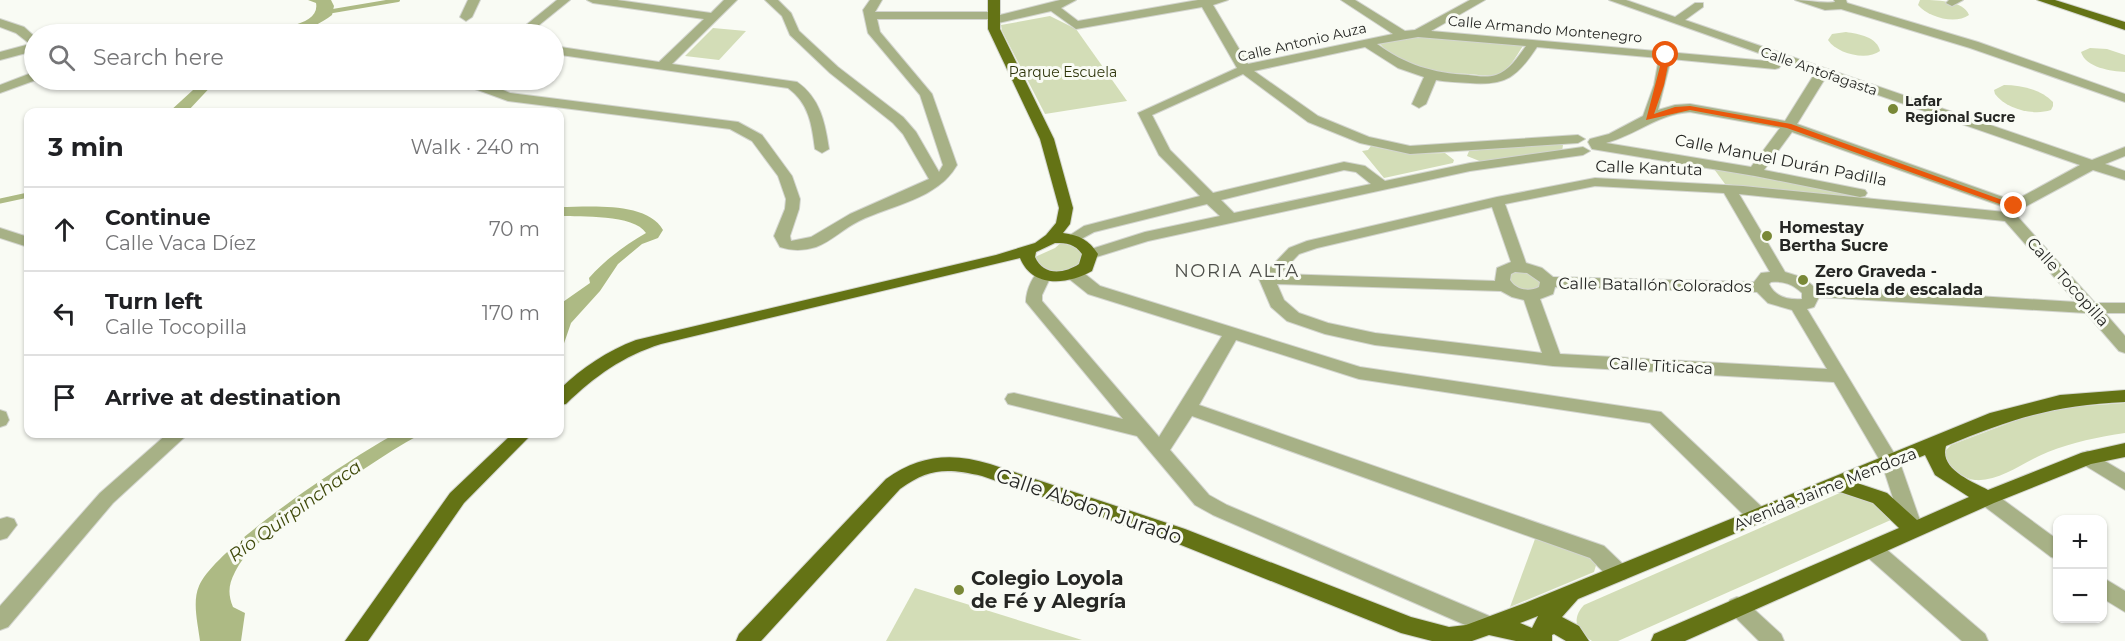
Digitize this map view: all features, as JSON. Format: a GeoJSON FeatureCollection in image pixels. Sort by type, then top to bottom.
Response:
{"type":"FeatureCollection","features":[{"type":"Feature","properties":{"kind":"main road"},"geometry":{"type":"LineString","coordinates":[[564,396],[600,364],[628,348],[1029,250],[1051,238],[1064,224],[1066,208],[1047,139],[994,29],[994,0]]}},
{"type":"Feature","properties":{"kind":"main road"},"geometry":{"type":"LineString","coordinates":[[2043,0],[2125,26]]}},
{"type":"Feature","properties":{"kind":"main road"},"geometry":{"type":"LineString","coordinates":[[1029,250],[1029,263],[1044,274],[1059,277],[1074,274],[1086,267],[1090,254],[1087,248],[1072,239],[1051,238]]}},
{"type":"Feature","properties":{"kind":"main road","name":"Avenida Jaime Mendoza"},"geometry":{"type":"LineString","coordinates":[[1549,629],[1574,592],[1996,418],[2038,404],[2086,397],[2125,396]]}},
{"type":"Feature","properties":{"kind":"main road"},"geometry":{"type":"LineString","coordinates":[[356,641],[457,498],[519,438]]}},
{"type":"Feature","properties":{"kind":"main road"},"geometry":{"type":"LineString","coordinates":[[1938,443],[1935,457],[1940,468],[1954,480],[1987,498]]}},
{"type":"Feature","properties":{"kind":"main road"},"geometry":{"type":"LineString","coordinates":[[1662,641],[1737,606],[1987,498],[2088,458],[2125,450]]}},
{"type":"Feature","properties":{"kind":"main road","name":"Calle Abdon Jurado"},"geometry":{"type":"LineString","coordinates":[[747,641],[893,484],[909,471],[927,464],[957,463],[1178,535],[1418,628],[1449,636],[1466,634],[1486,625],[1549,629]]}},
{"type":"Feature","properties":{"kind":"main road"},"geometry":{"type":"LineString","coordinates":[[1838,484],[1880,498],[1913,529]]}},
{"type":"Feature","properties":{"kind":"main road"},"geometry":{"type":"LineString","coordinates":[[1486,625],[1513,630],[1549,629]]}},
{"type":"Feature","properties":{"kind":"street"},"geometry":{"type":"LineString","coordinates":[[466,17],[474,0]]}},
{"type":"Feature","properties":{"kind":"street"},"geometry":{"type":"LineString","coordinates":[[534,24],[564,0]]}},
{"type":"Feature","properties":{"kind":"street"},"geometry":{"type":"LineString","coordinates":[[592,0],[713,17]]}},
{"type":"Feature","properties":{"kind":"street"},"geometry":{"type":"LineString","coordinates":[[662,66],[731,0]]}},
{"type":"Feature","properties":{"kind":"street"},"geometry":{"type":"LineString","coordinates":[[771,0],[787,15],[795,32],[834,70],[903,126],[937,181]]}},
{"type":"Feature","properties":{"kind":"street"},"geometry":{"type":"LineString","coordinates":[[490,90],[508,97],[733,125],[758,138],[785,176],[793,199],[792,209],[782,236],[784,244],[796,247],[814,242],[855,217],[937,181],[949,172],[950,165],[926,94],[874,33],[869,10],[876,0]]}},
{"type":"Feature","properties":{"kind":"street"},"geometry":{"type":"LineString","coordinates":[[870,15],[994,17],[1036,5],[1053,7],[1070,0]]}},
{"type":"Feature","properties":{"kind":"street"},"geometry":{"type":"LineString","coordinates":[[1053,7],[1076,25],[1222,0]]}},
{"type":"Feature","properties":{"kind":"street"},"geometry":{"type":"LineString","coordinates":[[1347,0],[1403,35]]}},
{"type":"Feature","properties":{"kind":"street"},"geometry":{"type":"LineString","coordinates":[[1418,33],[1479,0]]}},
{"type":"Feature","properties":{"kind":"street","name":"Calle Antofagasta"},"geometry":{"type":"LineString","coordinates":[[1615,0],[2125,176]]}},
{"type":"Feature","properties":{"kind":"street"},"geometry":{"type":"LineString","coordinates":[[1801,0],[1825,7],[1841,3],[2125,98]]}},
{"type":"Feature","properties":{"kind":"street","name":"Calle Manuel Durán Padilla"},"geometry":{"type":"LineString","coordinates":[[1205,2],[1244,69],[1313,119],[1365,140],[1410,150],[1588,145],[1755,172],[1958,212]]}},
{"type":"Feature","properties":{"kind":"street"},"geometry":{"type":"LineString","coordinates":[[1676,21],[1698,5]]}},
{"type":"Feature","properties":{"kind":"street"},"geometry":{"type":"LineString","coordinates":[[0,23],[24,33]]}},
{"type":"Feature","properties":{"kind":"street","name":"Calle Armando Montenegro"},"geometry":{"type":"LineString","coordinates":[[1403,35],[1418,33],[1759,62],[1822,73]]}},
{"type":"Feature","properties":{"kind":"street","name":"Calle Antonio Auza"},"geometry":{"type":"LineString","coordinates":[[1213,199],[1164,152],[1145,113],[1244,69],[1403,35]]}},
{"type":"Feature","properties":{"kind":"street"},"geometry":{"type":"LineString","coordinates":[[1366,42],[1393,62],[1431,76],[1498,79],[1519,65],[1534,44]]}},
{"type":"Feature","properties":{"kind":"street"},"geometry":{"type":"LineString","coordinates":[[0,56],[24,49]]}},
{"type":"Feature","properties":{"kind":"street"},"geometry":{"type":"LineString","coordinates":[[564,51],[792,85],[803,91],[816,111],[822,149]]}},
{"type":"Feature","properties":{"kind":"street"},"geometry":{"type":"LineString","coordinates":[[1649,118],[1660,85],[1666,55]]}},
{"type":"Feature","properties":{"kind":"street"},"geometry":{"type":"LineString","coordinates":[[1755,172],[1789,126],[1822,73]]}},
{"type":"Feature","properties":{"kind":"street"},"geometry":{"type":"LineString","coordinates":[[1419,104],[1431,76]]}},
{"type":"Feature","properties":{"kind":"street"},"geometry":{"type":"LineString","coordinates":[[0,89],[24,80]]}},
{"type":"Feature","properties":{"kind":"street","name":"Calle Tocopilla"},"geometry":{"type":"LineString","coordinates":[[1588,145],[1614,137],[1649,118],[1675,109],[1690,108],[1789,126],[2012,212],[2125,347]]}},
{"type":"Feature","properties":{"kind":"street"},"geometry":{"type":"LineString","coordinates":[[1090,254],[1144,237],[1470,167],[1588,145]]}},
{"type":"Feature","properties":{"kind":"street"},"geometry":{"type":"LineString","coordinates":[[1453,149],[1470,167]]}},
{"type":"Feature","properties":{"kind":"street"},"geometry":{"type":"LineString","coordinates":[[2012,212],[2091,165],[2125,151]]}},
{"type":"Feature","properties":{"kind":"street"},"geometry":{"type":"LineString","coordinates":[[1072,239],[1089,229],[1344,166],[1360,169],[1382,186]]}},
{"type":"Feature","properties":{"kind":"street","name":"Calle Kantuta"},"geometry":{"type":"LineString","coordinates":[[1267,279],[1294,251],[1312,244],[1497,201],[1595,182],[1729,190],[1958,212],[2012,212]]}},
{"type":"Feature","properties":{"kind":"street"},"geometry":{"type":"LineString","coordinates":[[1729,190],[1780,276]]}},
{"type":"Feature","properties":{"kind":"street"},"geometry":{"type":"LineString","coordinates":[[1213,199],[1231,219]]}},
{"type":"Feature","properties":{"kind":"street"},"geometry":{"type":"LineString","coordinates":[[1497,201],[1520,267]]}},
{"type":"Feature","properties":{"kind":"street"},"geometry":{"type":"LineString","coordinates":[[0,233],[24,241]]}},
{"type":"Feature","properties":{"kind":"street"},"geometry":{"type":"LineString","coordinates":[[1512,267],[1520,267],[1540,273],[1548,282],[1543,293],[1531,296],[1517,293],[1506,286],[1501,277],[1503,272],[1512,267]]}},
{"type":"Feature","properties":{"kind":"street"},"geometry":{"type":"LineString","coordinates":[[1044,274],[1034,295],[1034,302],[1203,500],[1220,510],[1486,625]]}},
{"type":"Feature","properties":{"kind":"street"},"geometry":{"type":"LineString","coordinates":[[1074,274],[1094,291],[1359,374],[1654,417],[1758,516]]}},
{"type":"Feature","properties":{"kind":"street"},"geometry":{"type":"LineString","coordinates":[[1810,291],[1811,299],[1808,303],[1797,305],[1775,300],[1761,283],[1767,277],[1780,276],[1800,283],[1810,291],[2125,308]]}},
{"type":"Feature","properties":{"kind":"street"},"geometry":{"type":"LineString","coordinates":[[1267,279],[1506,286]]}},
{"type":"Feature","properties":{"kind":"street","name":"Calle Titicaca"},"geometry":{"type":"LineString","coordinates":[[1267,279],[1277,303],[1293,317],[1325,328],[1376,339],[1553,360],[1837,376]]}},
{"type":"Feature","properties":{"kind":"street","name":"Calle Batallón Colorados"},"geometry":{"type":"LineString","coordinates":[[1548,282],[1762,287]]}},
{"type":"Feature","properties":{"kind":"street"},"geometry":{"type":"LineString","coordinates":[[1531,296],[1553,360]]}},
{"type":"Feature","properties":{"kind":"street"},"geometry":{"type":"LineString","coordinates":[[1797,305],[1837,376],[1891,463],[1913,529]]}},
{"type":"Feature","properties":{"kind":"street"},"geometry":{"type":"LineString","coordinates":[[1160,450],[1188,408],[1232,333]]}},
{"type":"Feature","properties":{"kind":"street"},"geometry":{"type":"LineString","coordinates":[[1014,399],[1144,430]]}},
{"type":"Feature","properties":{"kind":"street"},"geometry":{"type":"LineString","coordinates":[[1188,408],[1597,552],[1619,573]]}},
{"type":"Feature","properties":{"kind":"street"},"geometry":{"type":"LineString","coordinates":[[0,621],[115,488],[174,438]]}},
{"type":"Feature","properties":{"kind":"street"},"geometry":{"type":"LineString","coordinates":[[2088,458],[2125,483]]}},
{"type":"Feature","properties":{"kind":"street"},"geometry":{"type":"LineString","coordinates":[[1987,498],[2053,547]]}},
{"type":"Feature","properties":{"kind":"street"},"geometry":{"type":"LineString","coordinates":[[1872,549],[1977,641]]}},
{"type":"Feature","properties":{"kind":"street"},"geometry":{"type":"LineString","coordinates":[[2107,589],[2125,603]]}},
{"type":"Feature","properties":{"kind":"street"},"geometry":{"type":"LineString","coordinates":[[1737,606],[1773,641]]}},
{"type":"Feature","properties":{"kind":"green space"},"geometry":{"type":"Polygon","coordinates":[[[1920,0],[1955,4],[1961,6],[1969,15],[1957,19],[1935,16],[1918,5],[1920,0]]]}},
{"type":"Feature","properties":{"kind":"green space","name":"Parque Escuela"},"geometry":{"type":"Polygon","coordinates":[[[1050,16],[1076,29],[1127,101],[1045,114],[1001,25],[1050,16]]]}},
{"type":"Feature","properties":{"kind":"green space"},"geometry":{"type":"Polygon","coordinates":[[[713,28],[746,31],[719,60],[685,56],[713,28]]]}},
{"type":"Feature","properties":{"kind":"green space"},"geometry":{"type":"Polygon","coordinates":[[[1846,32],[1871,39],[1880,51],[1860,56],[1838,49],[1828,40],[1832,34],[1846,32]]]}},
{"type":"Feature","properties":{"kind":"green space"},"geometry":{"type":"Polygon","coordinates":[[[1416,36],[1523,46],[1506,69],[1499,74],[1488,76],[1422,68],[1399,59],[1380,44],[1416,36]]]}},
{"type":"Feature","properties":{"kind":"green space"},"geometry":{"type":"Polygon","coordinates":[[[2090,48],[2107,49],[2125,55],[2125,72],[2100,68],[2088,62],[2081,52],[2090,48]]]}},
{"type":"Feature","properties":{"kind":"green space"},"geometry":{"type":"Polygon","coordinates":[[[2004,85],[2036,91],[2053,102],[2053,106],[2051,110],[2044,112],[2028,112],[2006,104],[1995,94],[1994,90],[2004,85]]]}},
{"type":"Feature","properties":{"kind":"green space"},"geometry":{"type":"Polygon","coordinates":[[[1556,143],[1563,145],[1562,152],[1482,162],[1467,156],[1469,151],[1556,143]]]}},
{"type":"Feature","properties":{"kind":"green space"},"geometry":{"type":"Polygon","coordinates":[[[1371,146],[1408,152],[1445,153],[1454,160],[1453,163],[1384,178],[1362,151],[1368,150],[1371,146]]]}},
{"type":"Feature","properties":{"kind":"green space"},"geometry":{"type":"Polygon","coordinates":[[[1714,169],[1887,201],[1883,204],[1725,184],[1714,169]]]}},
{"type":"Feature","properties":{"kind":"green space"},"geometry":{"type":"Polygon","coordinates":[[[1063,241],[1083,250],[1084,261],[1060,272],[1049,270],[1036,262],[1035,257],[1055,248],[1063,241]]]}},
{"type":"Feature","properties":{"kind":"green space"},"geometry":{"type":"Polygon","coordinates":[[[1520,269],[1541,279],[1539,289],[1523,291],[1509,284],[1508,274],[1520,269]]]}},
{"type":"Feature","properties":{"kind":"green space"},"geometry":{"type":"Polygon","coordinates":[[[2125,403],[2125,433],[2057,448],[1994,478],[1975,480],[1966,478],[1944,460],[1944,452],[1951,445],[2025,417],[2069,407],[2125,403]]]}},
{"type":"Feature","properties":{"kind":"green space"},"geometry":{"type":"Polygon","coordinates":[[[1842,492],[1875,499],[1893,519],[1618,641],[1592,641],[1579,629],[1578,615],[1584,605],[1842,492]]]}},
{"type":"Feature","properties":{"kind":"green space"},"geometry":{"type":"Polygon","coordinates":[[[1535,539],[1586,555],[1597,562],[1594,572],[1510,607],[1535,539]]]}},
{"type":"Feature","properties":{"kind":"green space"},"geometry":{"type":"Polygon","coordinates":[[[915,588],[1082,640],[886,641],[915,588]]]}},
{"type":"Feature","properties":{"kind":"water"},"geometry":{"type":"Polygon","coordinates":[[[308,0],[331,0],[334,6],[332,15],[318,24],[297,24],[311,18],[316,3],[308,0]]]}},
{"type":"Feature","properties":{"kind":"water"},"geometry":{"type":"Polygon","coordinates":[[[193,90],[208,90],[191,108],[173,108],[193,90]]]}},
{"type":"Feature","properties":{"kind":"water"},"geometry":{"type":"Polygon","coordinates":[[[564,207],[631,210],[644,214],[663,230],[658,238],[642,244],[618,264],[600,291],[571,323],[564,343],[564,301],[590,283],[589,278],[609,259],[646,233],[630,222],[564,216],[564,207]]]}},
{"type":"Feature","properties":{"kind":"water","name":"Río Quirpinchaca"},"geometry":{"type":"Polygon","coordinates":[[[388,438],[414,438],[378,459],[258,543],[241,562],[229,590],[233,607],[245,613],[241,641],[200,641],[196,613],[197,592],[211,569],[231,548],[288,503],[388,438]]]}},
{"type":"Feature","properties":{"kind":"waterway"},"geometry":{"type":"LineString","coordinates":[[327,12],[398,0]]}},
{"type":"Feature","properties":{"kind":"waterway"},"geometry":{"type":"LineString","coordinates":[[0,201],[24,196]]}},
{"type":"Feature","properties":{"kind":"place","name":"Lafar Regional Sucre"},"geometry":{"type":"Point","coordinates":[1893,109]}},
{"type":"Feature","properties":{"kind":"place","name":"Homestay Bertha Sucre"},"geometry":{"type":"Point","coordinates":[1767,236]}},
{"type":"Feature","properties":{"kind":"place","name":"Zero Graveda - Escuela de escalada"},"geometry":{"type":"Point","coordinates":[1803,280]}},
{"type":"Feature","properties":{"kind":"place","name":"Colegio Loyola de Fé y Alegría"},"geometry":{"type":"Point","coordinates":[959,590]}},
{"type":"Feature","properties":{"kind":"district","name":"NORIA ALTA"},"geometry":{"type":"Point","coordinates":[1237,271]}},
{"type":"Feature","properties":{"kind":"route"},"geometry":{"type":"LineString","coordinates":[[1666,55],[1660,85],[1649,118],[1675,109],[1690,108],[1706,109],[1789,126],[2014,206]]}}]}
